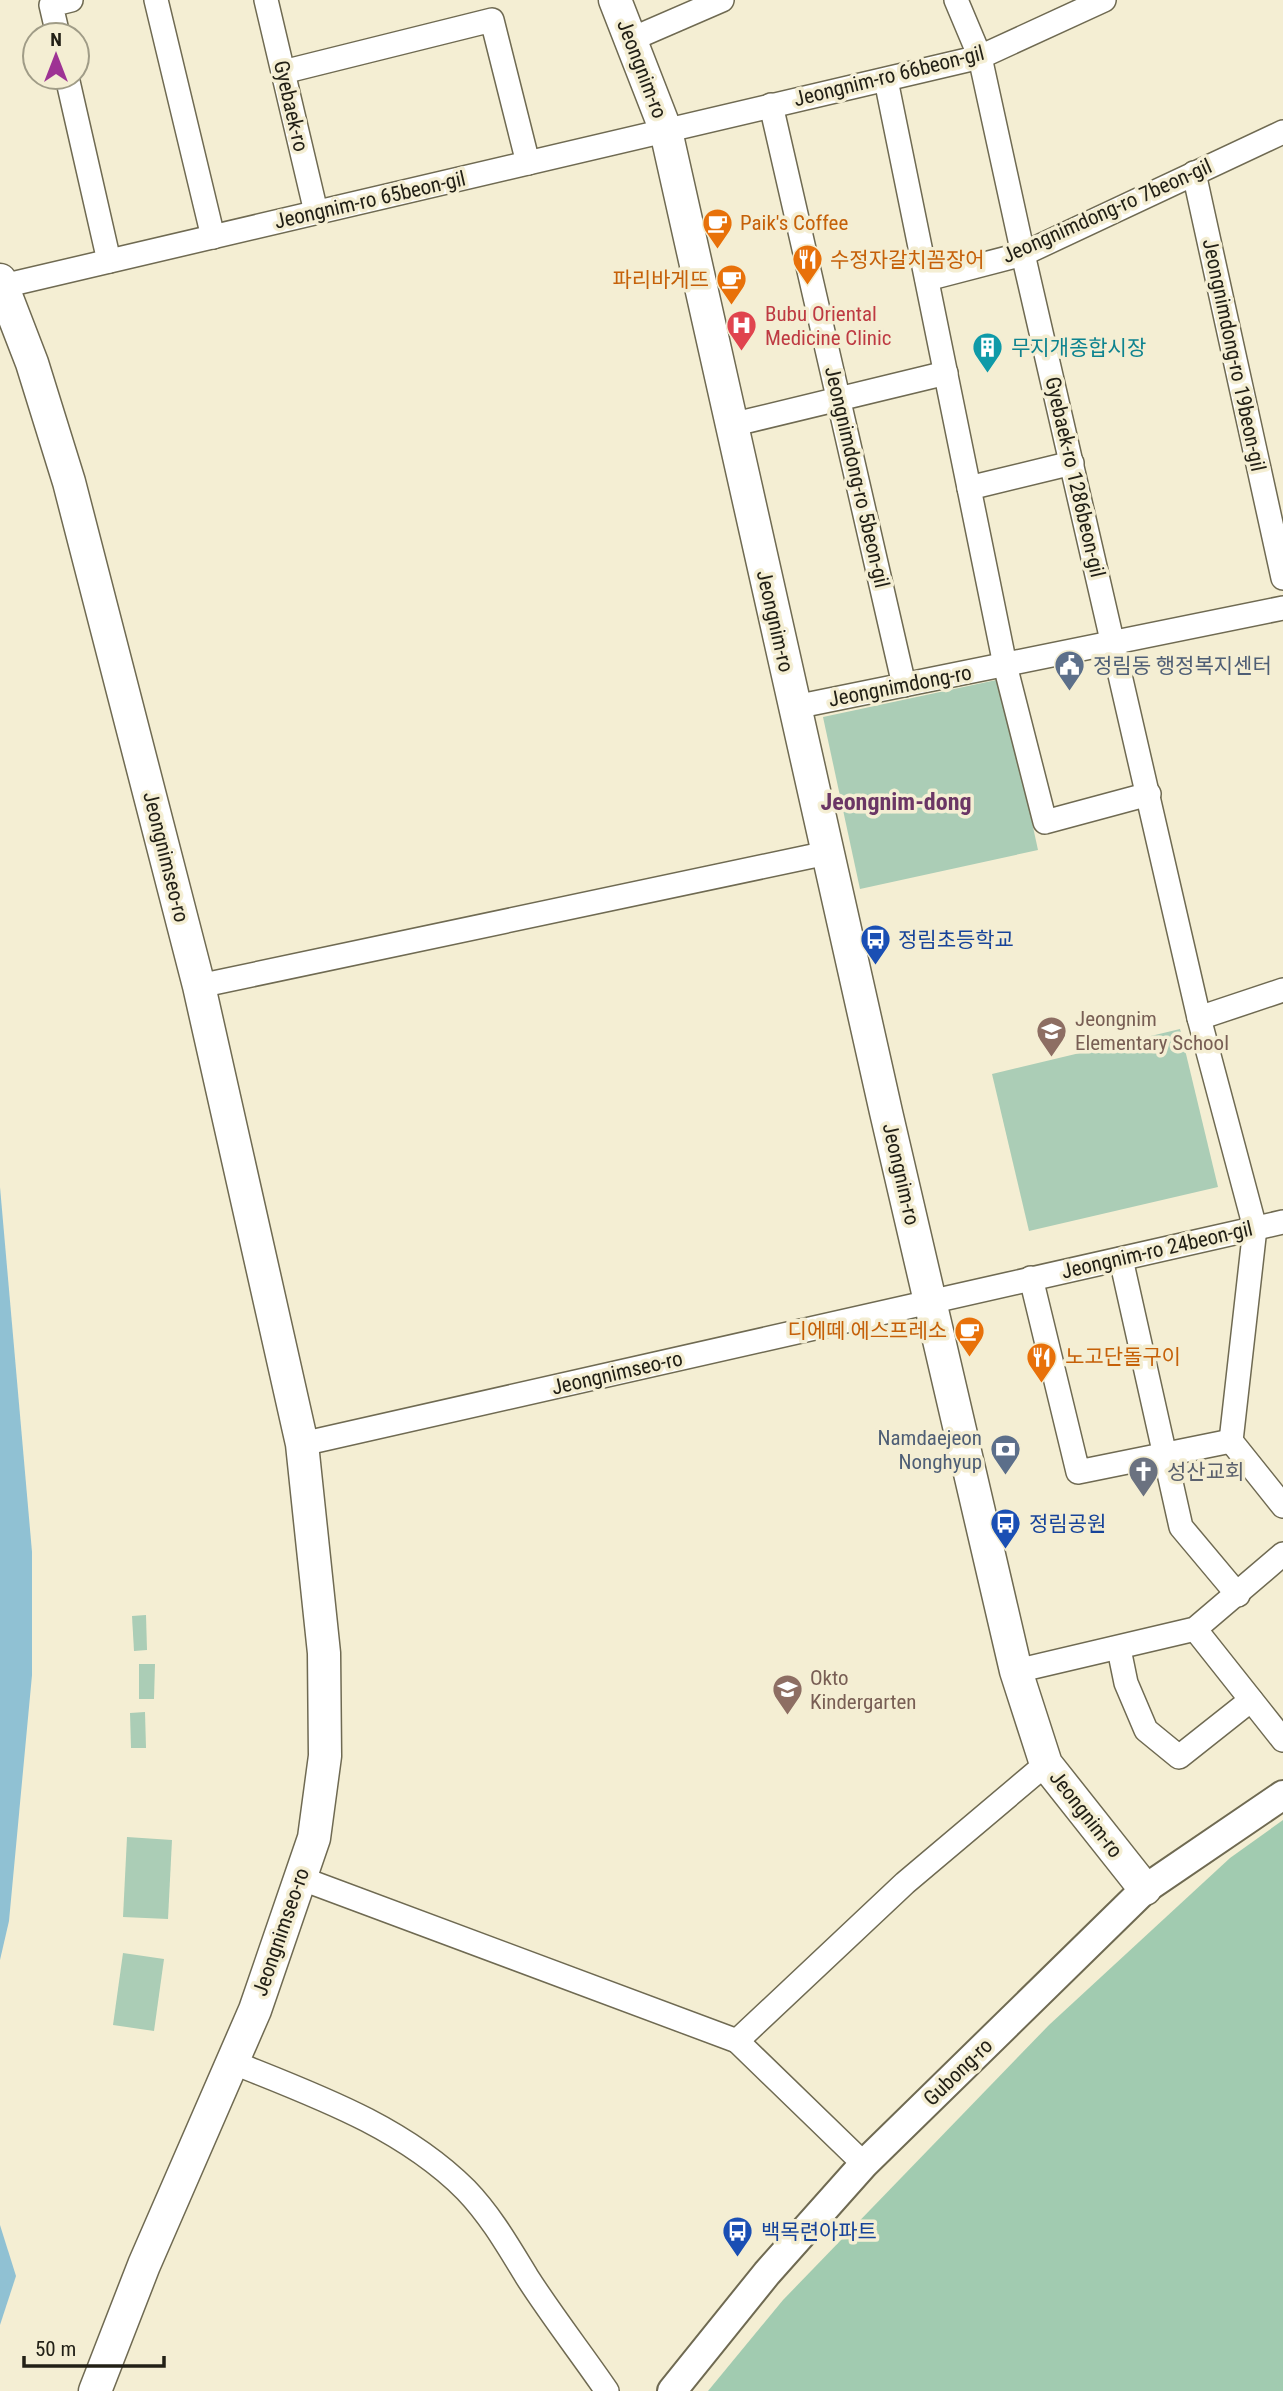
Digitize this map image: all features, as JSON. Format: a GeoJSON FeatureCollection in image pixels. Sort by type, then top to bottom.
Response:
{"type":"FeatureCollection","features":[{"type":"Feature","properties":{"kind":"main road","name":"Jeongnim-ro"},"geometry":{"type":"LineString","coordinates":[[615,0],[666,131],[827,853],[1016,1671],[1046,1764],[1145,1889]]}},
{"type":"Feature","properties":{"kind":"main road","name":"Jeongnimseo-ro"},"geometry":{"type":"LineString","coordinates":[[1,283],[8,321],[69,482],[199,986],[302,1444],[324,1653],[325,1756],[314,1838],[255,2010],[144,2265],[94,2391]]}},
{"type":"Feature","properties":{"kind":"street"},"geometry":{"type":"LineString","coordinates":[[55,21],[51,5],[71,0]]}},
{"type":"Feature","properties":{"kind":"street"},"geometry":{"type":"LineString","coordinates":[[156,0],[213,237]]}},
{"type":"Feature","properties":{"kind":"street","name":"Gyebaek-ro"},"geometry":{"type":"LineString","coordinates":[[266,0],[316,212]]}},
{"type":"Feature","properties":{"kind":"street"},"geometry":{"type":"LineString","coordinates":[[632,38],[722,0]]}},
{"type":"Feature","properties":{"kind":"street","name":"Gyebaek-ro 1286beon-gil"},"geometry":{"type":"LineString","coordinates":[[956,0],[980,57],[1199,1018],[1255,1228],[1231,1441]]}},
{"type":"Feature","properties":{"kind":"street","name":"Jeongnim-ro 66beon-gil"},"geometry":{"type":"LineString","coordinates":[[666,131],[980,57],[1104,0]]}},
{"type":"Feature","properties":{"kind":"street"},"geometry":{"type":"LineString","coordinates":[[283,72],[492,20],[528,163]]}},
{"type":"Feature","properties":{"kind":"street"},"geometry":{"type":"LineString","coordinates":[[886,80],[1005,665],[1045,822],[1149,794]]}},
{"type":"Feature","properties":{"kind":"street"},"geometry":{"type":"LineString","coordinates":[[70,91],[108,261]]}},
{"type":"Feature","properties":{"kind":"street","name":"Jeongnimdong-ro 5beon-gil"},"geometry":{"type":"LineString","coordinates":[[771,105],[904,685]]}},
{"type":"Feature","properties":{"kind":"street","name":"Jeongnim-ro 65beon-gil"},"geometry":{"type":"LineString","coordinates":[[1,283],[213,237],[666,131]]}},
{"type":"Feature","properties":{"kind":"street","name":"Jeongnimdong-ro 7beon-gil"},"geometry":{"type":"LineString","coordinates":[[927,279],[1023,254],[1283,132]]}},
{"type":"Feature","properties":{"kind":"street","name":"Jeongnimdong-ro 19beon-gil"},"geometry":{"type":"LineString","coordinates":[[1194,173],[1283,579]]}},
{"type":"Feature","properties":{"kind":"street"},"geometry":{"type":"LineString","coordinates":[[731,425],[946,373]]}},
{"type":"Feature","properties":{"kind":"street"},"geometry":{"type":"LineString","coordinates":[[969,488],[1072,463]]}},
{"type":"Feature","properties":{"kind":"street","name":"Jeongnimdong-ro"},"geometry":{"type":"LineString","coordinates":[[795,707],[1283,608]]}},
{"type":"Feature","properties":{"kind":"street"},"geometry":{"type":"LineString","coordinates":[[199,986],[827,853]]}},
{"type":"Feature","properties":{"kind":"street"},"geometry":{"type":"LineString","coordinates":[[1199,1018],[1283,990]]}},
{"type":"Feature","properties":{"kind":"street","name":"Jeongnim-ro 24beon-gil"},"geometry":{"type":"LineString","coordinates":[[932,1303],[1283,1222]]}},
{"type":"Feature","properties":{"kind":"street"},"geometry":{"type":"LineString","coordinates":[[1121,1259],[1181,1527],[1238,1595]]}},
{"type":"Feature","properties":{"kind":"street","name":"Jeongnim-ro 24beon-gil"},"geometry":{"type":"LineString","coordinates":[[1031,1278],[1078,1472],[1164,1455]]}},
{"type":"Feature","properties":{"kind":"street","name":"Jeongnimseo-ro"},"geometry":{"type":"LineString","coordinates":[[302,1444],[932,1303]]}},
{"type":"Feature","properties":{"kind":"street"},"geometry":{"type":"LineString","coordinates":[[1164,1455],[1231,1441],[1283,1506]]}},
{"type":"Feature","properties":{"kind":"street"},"geometry":{"type":"LineString","coordinates":[[1016,1671],[1119,1649],[1195,1629],[1283,1554]]}},
{"type":"Feature","properties":{"kind":"street"},"geometry":{"type":"LineString","coordinates":[[1195,1629],[1283,1740]]}},
{"type":"Feature","properties":{"kind":"street"},"geometry":{"type":"LineString","coordinates":[[1119,1649],[1126,1683],[1146,1730],[1179,1757],[1251,1700]]}},
{"type":"Feature","properties":{"kind":"street"},"geometry":{"type":"LineString","coordinates":[[737,2041],[905,1884],[1046,1764]]}},
{"type":"Feature","properties":{"kind":"street","name":"Gubong-ro"},"geometry":{"type":"LineString","coordinates":[[672,2391],[767,2273],[864,2164],[1145,1889],[1283,1795]]}},
{"type":"Feature","properties":{"kind":"street"},"geometry":{"type":"LineString","coordinates":[[300,1878],[737,2041],[864,2164]]}},
{"type":"Feature","properties":{"kind":"street"},"geometry":{"type":"LineString","coordinates":[[232,2062],[320,2097],[381,2127],[464,2188],[493,2220],[528,2278],[607,2391]]}},
{"type":"Feature","properties":{"kind":"green space"},"geometry":{"type":"Polygon","coordinates":[[[1001,679],[1038,850],[860,889],[823,717],[1001,679]]]}},
{"type":"Feature","properties":{"kind":"green space"},"geometry":{"type":"Polygon","coordinates":[[[1180,1029],[1218,1187],[1029,1231],[992,1074],[1180,1029]]]}},
{"type":"Feature","properties":{"kind":"green space"},"geometry":{"type":"Polygon","coordinates":[[[146,1615],[147,1650],[134,1651],[132,1616],[146,1615]]]}},
{"type":"Feature","properties":{"kind":"green space"},"geometry":{"type":"Polygon","coordinates":[[[139,1664],[155,1664],[154,1699],[139,1699],[139,1664]]]}},
{"type":"Feature","properties":{"kind":"green space"},"geometry":{"type":"Polygon","coordinates":[[[145,1712],[146,1748],[131,1748],[130,1713],[145,1712]]]}},
{"type":"Feature","properties":{"kind":"green space"},"geometry":{"type":"Polygon","coordinates":[[[1283,1820],[1283,2391],[708,2391],[783,2300],[1049,2025],[1230,1858],[1283,1820]]]}},
{"type":"Feature","properties":{"kind":"green space"},"geometry":{"type":"Polygon","coordinates":[[[127,1837],[172,1840],[168,1919],[123,1917],[127,1837]]]}},
{"type":"Feature","properties":{"kind":"green space"},"geometry":{"type":"Polygon","coordinates":[[[123,1953],[164,1959],[154,2031],[113,2025],[123,1953]]]}},
{"type":"Feature","properties":{"kind":"water"},"geometry":{"type":"Polygon","coordinates":[[[0,1187],[32,1552],[32,1675],[9,1921],[0,1960],[0,1187]]]}},
{"type":"Feature","properties":{"kind":"water"},"geometry":{"type":"Polygon","coordinates":[[[0,2225],[16,2276],[0,2325],[0,2225]]]}},
{"type":"Feature","properties":{"kind":"place","name":"Paik's Coffee"},"geometry":{"type":"Point","coordinates":[717,250]}},
{"type":"Feature","properties":{"kind":"place","name":"수정자갈치꼼장어"},"geometry":{"type":"Point","coordinates":[807,287]}},
{"type":"Feature","properties":{"kind":"place","name":"파리바게뜨"},"geometry":{"type":"Point","coordinates":[732,307]}},
{"type":"Feature","properties":{"kind":"place","name":"Bubu Oriental Medicine Clinic"},"geometry":{"type":"Point","coordinates":[742,353]}},
{"type":"Feature","properties":{"kind":"place","name":"무지개종합시장"},"geometry":{"type":"Point","coordinates":[988,375]}},
{"type":"Feature","properties":{"kind":"place","name":"정림동 행정복지센터"},"geometry":{"type":"Point","coordinates":[1070,693]}},
{"type":"Feature","properties":{"kind":"place","name":"정림초등학교"},"geometry":{"type":"Point","coordinates":[875,967]}},
{"type":"Feature","properties":{"kind":"place","name":"Jeongnim Elementary School"},"geometry":{"type":"Point","coordinates":[1052,1058]}},
{"type":"Feature","properties":{"kind":"place","name":"디에떼 에스프레소"},"geometry":{"type":"Point","coordinates":[970,1358]}},
{"type":"Feature","properties":{"kind":"place","name":"노고단돌구이"},"geometry":{"type":"Point","coordinates":[1042,1384]}},
{"type":"Feature","properties":{"kind":"place","name":"Namdaejeon Nonghyup"},"geometry":{"type":"Point","coordinates":[1005,1477]}},
{"type":"Feature","properties":{"kind":"place","name":"성산교회"},"geometry":{"type":"Point","coordinates":[1144,1499]}},
{"type":"Feature","properties":{"kind":"place","name":"정림공원"},"geometry":{"type":"Point","coordinates":[1006,1551]}},
{"type":"Feature","properties":{"kind":"place","name":"Okto Kindergarten"},"geometry":{"type":"Point","coordinates":[787,1717]}},
{"type":"Feature","properties":{"kind":"place","name":"백목련아파트"},"geometry":{"type":"Point","coordinates":[738,2259]}},
{"type":"Feature","properties":{"kind":"district","name":"Jeongnim-dong"},"geometry":{"type":"Point","coordinates":[896,802]}}]}
